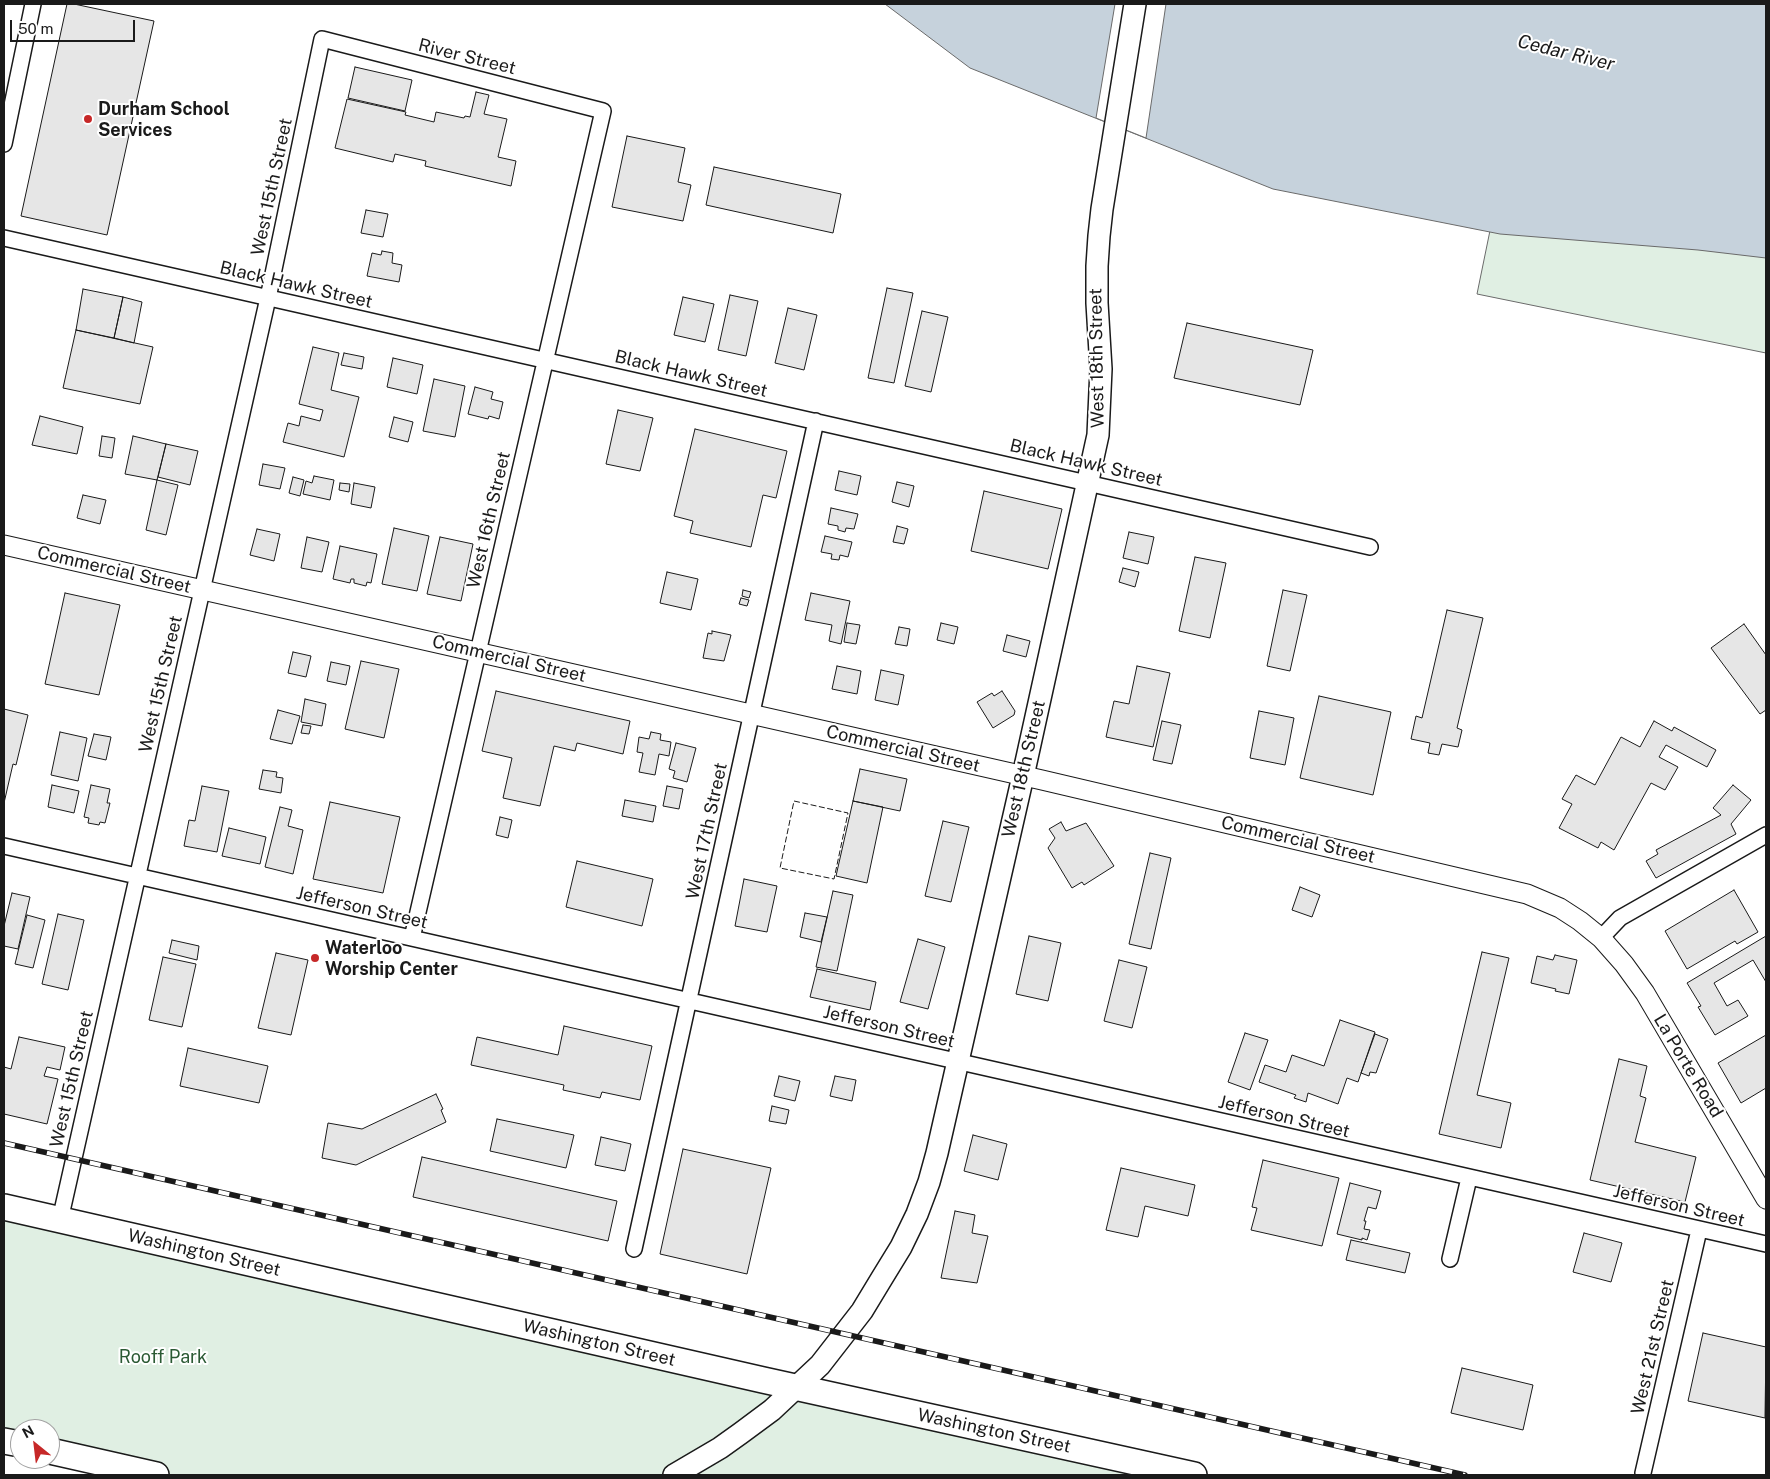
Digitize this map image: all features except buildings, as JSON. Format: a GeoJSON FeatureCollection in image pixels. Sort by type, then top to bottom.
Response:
{"type":"FeatureCollection","features":[{"type":"Feature","properties":{"kind":"highway","name":"Washington Street"},"geometry":{"type":"LineString","coordinates":[[4,1207],[796,1388],[1194,1475]]}},
{"type":"Feature","properties":{"kind":"highway"},"geometry":{"type":"LineString","coordinates":[[60,1453],[156,1475]]}},
{"type":"Feature","properties":{"kind":"main road","name":"West 18th Street"},"geometry":{"type":"LineString","coordinates":[[674,1475],[720,1448],[772,1410],[820,1365],[862,1311],[901,1247],[923,1198],[937,1153],[1098,435],[1101,369],[1097,266],[1102,209],[1135,4]]}},
{"type":"Feature","properties":{"kind":"street"},"geometry":{"type":"LineString","coordinates":[[4,144],[33,4]]}},
{"type":"Feature","properties":{"kind":"street","name":"River Street"},"geometry":{"type":"LineString","coordinates":[[322,39],[603,111]]}},
{"type":"Feature","properties":{"kind":"street","name":"West 15th Street"},"geometry":{"type":"LineString","coordinates":[[60,1220],[268,298],[322,39]]}},
{"type":"Feature","properties":{"kind":"street","name":"West 16th Street"},"geometry":{"type":"LineString","coordinates":[[412,938],[603,111]]}},
{"type":"Feature","properties":{"kind":"street","name":"Black Hawk Street"},"geometry":{"type":"LineString","coordinates":[[4,238],[1370,547]]}},
{"type":"Feature","properties":{"kind":"street","name":"West 17th Street"},"geometry":{"type":"LineString","coordinates":[[634,1248],[816,422]]}},
{"type":"Feature","properties":{"kind":"street","name":"Commercial Street"},"geometry":{"type":"LineString","coordinates":[[4,545],[1023,776],[1528,894],[1560,908],[1601,938]]}},
{"type":"Feature","properties":{"kind":"street"},"geometry":{"type":"LineString","coordinates":[[1601,938],[1620,918],[1766,835]]}},
{"type":"Feature","properties":{"kind":"street","name":"Jefferson Street"},"geometry":{"type":"LineString","coordinates":[[4,846],[1766,1244]]}},
{"type":"Feature","properties":{"kind":"street","name":"La Porte Road"},"geometry":{"type":"LineString","coordinates":[[1601,938],[1624,964],[1645,993],[1764,1188]]}},
{"type":"Feature","properties":{"kind":"street"},"geometry":{"type":"LineString","coordinates":[[1450,1259],[1469,1178]]}},
{"type":"Feature","properties":{"kind":"street","name":"West 21st Street"},"geometry":{"type":"LineString","coordinates":[[1643,1473],[1699,1230]]}},
{"type":"Feature","properties":{"kind":"green space"},"geometry":{"type":"Polygon","coordinates":[[[1494,211],[1766,243],[1766,353],[1477,294],[1494,211]]]}},
{"type":"Feature","properties":{"kind":"green space","name":"Rooff Park"},"geometry":{"type":"Polygon","coordinates":[[[4,1201],[1209,1475],[162,1475],[60,1452],[60,1419],[10,1419],[10,1441],[4,1440],[4,1201]]]}},
{"type":"Feature","properties":{"kind":"water","name":"Cedar River"},"geometry":{"type":"Polygon","coordinates":[[[885,4],[1766,4],[1766,258],[1698,250],[1500,234],[1273,189],[970,68],[885,4]]]}},
{"type":"Feature","properties":{"kind":"pier"},"geometry":{"type":"Polygon","coordinates":[[[1115,4],[1166,4],[1146,138],[1096,118],[1115,4]]]}},
{"type":"Feature","properties":{"kind":"railway"},"geometry":{"type":"LineString","coordinates":[[4,1143],[1465,1475]]}},
{"type":"Feature","properties":{"kind":"fence"},"geometry":{"type":"LineString","coordinates":[[794,801],[848,813],[834,879],[780,868],[794,801]]}},
{"type":"Feature","properties":{"kind":"place","name":"Durham School Services"},"geometry":{"type":"Point","coordinates":[88,119]}},
{"type":"Feature","properties":{"kind":"place","name":"Waterloo Worship Center"},"geometry":{"type":"Point","coordinates":[315,958]}}]}
